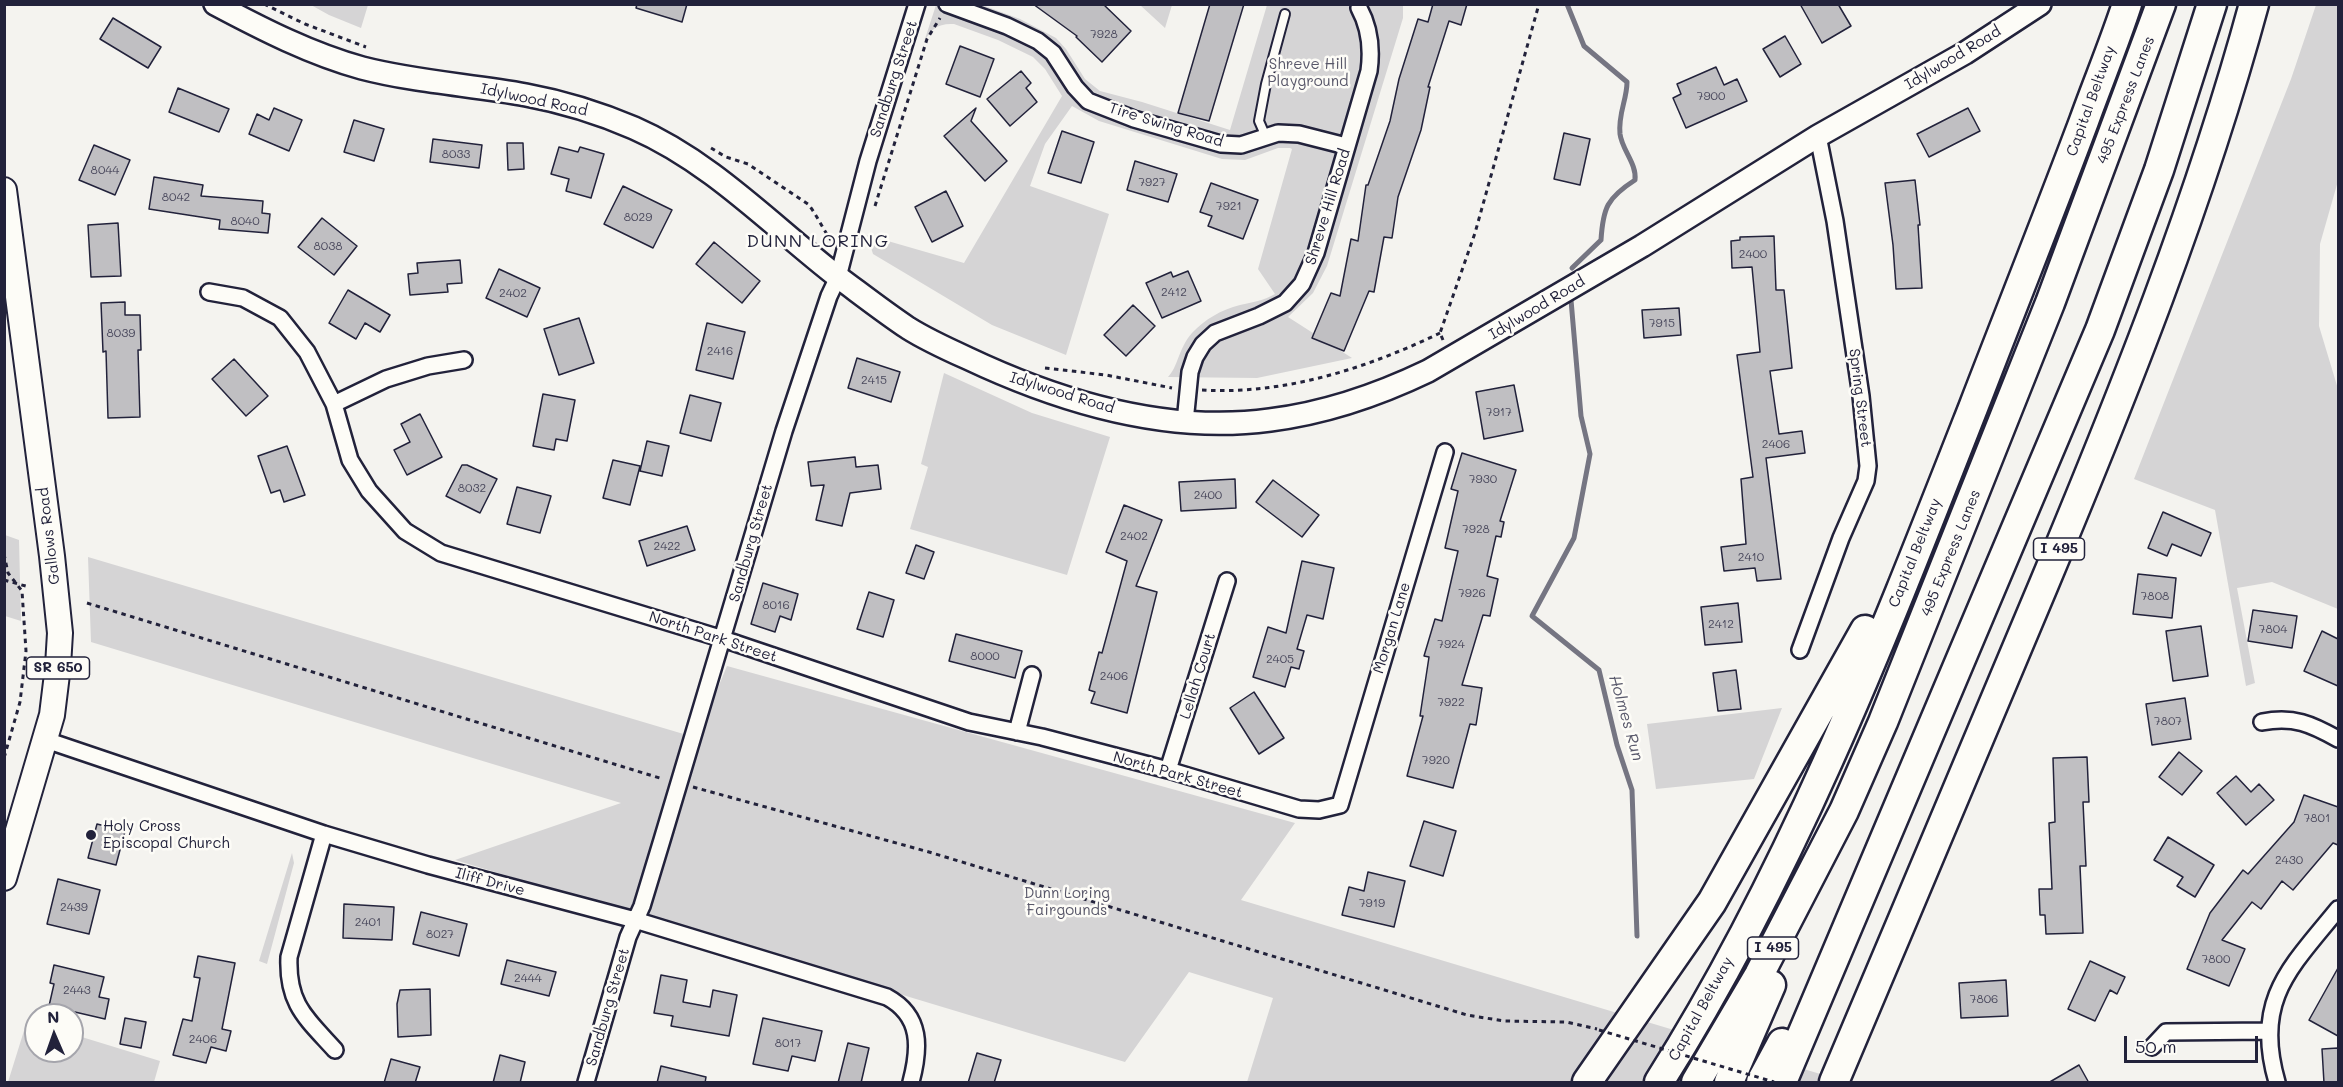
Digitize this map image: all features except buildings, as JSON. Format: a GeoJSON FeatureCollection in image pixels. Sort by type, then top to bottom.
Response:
{"type":"FeatureCollection","features":[{"type":"Feature","properties":{"kind":"highway","name":"Capital Beltway"},"geometry":{"type":"LineString","coordinates":[[1659,1083],[1715,987],[1779,865],[1892,611],[2063,176],[2127,4]]}},
{"type":"Feature","properties":{"kind":"highway","name":"495 Express Lanes"},"geometry":{"type":"LineString","coordinates":[[1696,1083],[1759,975],[1844,811],[1883,722],[2050,303],[2161,4]]}},
{"type":"Feature","properties":{"kind":"highway","name":"I 495"},"geometry":{"type":"LineString","coordinates":[[1782,1083],[2100,330],[2159,170],[2212,4]]}},
{"type":"Feature","properties":{"kind":"highway","name":"I 495"},"geometry":{"type":"LineString","coordinates":[[1834,1083],[2075,510],[2150,320],[2196,188],[2254,4]]}},
{"type":"Feature","properties":{"kind":"highway"},"geometry":{"type":"LineString","coordinates":[[1587,1083],[1712,902],[1828,699],[1944,483]]}},
{"type":"Feature","properties":{"kind":"highway"},"geometry":{"type":"LineString","coordinates":[[1729,1083],[1844,811]]}},
{"type":"Feature","properties":{"kind":"highway"},"geometry":{"type":"LineString","coordinates":[[1761,1083],[1870,873]]}},
{"type":"Feature","properties":{"kind":"main road","name":"Idylwood Road"},"geometry":{"type":"LineString","coordinates":[[215,4],[268,32],[362,68],[565,103],[605,115],[668,145],[719,179],[838,277],[909,328],[992,370],[1085,404],[1185,422],[1236,423],[1268,421],[1352,403],[1428,371],[1642,246],[1818,136],[1965,53],[2040,4]]}},
{"type":"Feature","properties":{"kind":"main road","name":"Gallows Road"},"geometry":{"type":"LineString","coordinates":[[4,190],[60,633],[52,715],[4,878]]}},
{"type":"Feature","properties":{"kind":"street","name":"Sandburg Street"},"geometry":{"type":"LineString","coordinates":[[586,1083],[628,937],[642,906],[784,431],[829,296],[838,277],[864,173],[917,4]]}},
{"type":"Feature","properties":{"kind":"street","name":"Tire Swing Road"},"geometry":{"type":"LineString","coordinates":[[944,8],[1007,26],[1038,41],[1053,53],[1075,87],[1088,101],[1134,118],[1221,144],[1241,145],[1278,133],[1299,134],[1346,146]]}},
{"type":"Feature","properties":{"kind":"street","name":"Shreve Hill Road"},"geometry":{"type":"LineString","coordinates":[[1185,422],[1190,372],[1203,344],[1215,333],[1285,303],[1302,284],[1317,253],[1371,60],[1368,30],[1359,8]]}},
{"type":"Feature","properties":{"kind":"street","name":"Spring Street"},"geometry":{"type":"LineString","coordinates":[[1800,650],[1841,538],[1866,481],[1868,466],[1861,396],[1837,233],[1818,136]]}},
{"type":"Feature","properties":{"kind":"street","name":"North Park Street"},"geometry":{"type":"LineString","coordinates":[[209,292],[243,298],[280,318],[307,352],[334,404],[351,460],[369,491],[405,531],[441,553],[723,639],[969,722],[1168,771],[1299,809],[1319,810],[1340,805]]}},
{"type":"Feature","properties":{"kind":"street"},"geometry":{"type":"LineString","coordinates":[[334,404],[386,379],[428,366],[464,360]]}},
{"type":"Feature","properties":{"kind":"street","name":"Morgan Lane"},"geometry":{"type":"LineString","coordinates":[[1340,805],[1445,452]]}},
{"type":"Feature","properties":{"kind":"street","name":"Lellah Court"},"geometry":{"type":"LineString","coordinates":[[1168,771],[1227,581]]}},
{"type":"Feature","properties":{"kind":"street"},"geometry":{"type":"LineString","coordinates":[[1017,732],[1032,675]]}},
{"type":"Feature","properties":{"kind":"street"},"geometry":{"type":"LineString","coordinates":[[2262,722],[2294,720],[2312,724],[2338,739]]}},
{"type":"Feature","properties":{"kind":"street","name":"Iliff Drive"},"geometry":{"type":"LineString","coordinates":[[46,740],[324,834],[428,865],[635,920],[887,997],[898,1003],[915,1025],[917,1038],[911,1083]]}},
{"type":"Feature","properties":{"kind":"street"},"geometry":{"type":"LineString","coordinates":[[324,834],[289,957],[288,975],[292,995],[301,1012],[335,1050]]}},
{"type":"Feature","properties":{"kind":"street"},"geometry":{"type":"LineString","coordinates":[[2277,1083],[2271,1061],[2268,1031],[2272,1007],[2295,962],[2338,909]]}},
{"type":"Feature","properties":{"kind":"street"},"geometry":{"type":"LineString","coordinates":[[2152,1047],[2166,1032],[2268,1031]]}},
{"type":"Feature","properties":{"kind":"lane"},"geometry":{"type":"LineString","coordinates":[[1266,136],[1259,121],[1260,114],[1285,14]]}},
{"type":"Feature","properties":{"kind":"path"},"geometry":{"type":"LineString","coordinates":[[1440,333],[1475,233],[1539,4]]}},
{"type":"Feature","properties":{"kind":"path"},"geometry":{"type":"LineString","coordinates":[[874,210],[927,39],[944,8]]}},
{"type":"Feature","properties":{"kind":"path"},"geometry":{"type":"LineString","coordinates":[[4,554],[8,573],[22,591],[26,651],[20,702],[4,758]]}},
{"type":"Feature","properties":{"kind":"path"},"geometry":{"type":"LineString","coordinates":[[4,579],[29,587]]}},
{"type":"Feature","properties":{"kind":"path"},"geometry":{"type":"LineString","coordinates":[[87,603],[679,783],[951,859],[1467,1015],[1504,1021],[1566,1022],[1774,1083]]}},
{"type":"Feature","properties":{"kind":"green space"},"geometry":{"type":"Polygon","coordinates":[[[311,5],[368,5],[361,28],[311,5]]]}},
{"type":"Feature","properties":{"kind":"green space","name":"Shreve Hill Playground"},"geometry":{"type":"Polygon","coordinates":[[[936,5],[982,5],[1020,19],[1056,38],[1066,49],[1085,79],[1100,91],[1230,130],[1267,5],[1403,5],[1403,18],[1327,266],[1313,293],[1288,317],[1352,358],[1257,378],[1168,377],[1188,338],[1202,323],[1226,310],[1275,294],[1258,269],[1292,149],[1290,148],[1278,148],[1245,160],[1222,159],[1099,121],[1072,106],[1045,144],[1030,186],[1109,214],[1066,355],[992,325],[873,254],[867,235],[964,263],[1062,96],[1045,69],[1033,57],[998,40],[954,24],[948,24],[936,28],[924,42],[936,5]]]}},
{"type":"Feature","properties":{"kind":"green space"},"geometry":{"type":"Polygon","coordinates":[[[1140,5],[1172,5],[1165,28],[1140,5]]]}},
{"type":"Feature","properties":{"kind":"green space"},"geometry":{"type":"Polygon","coordinates":[[[2316,5],[2338,5],[2338,181],[2320,244],[2319,326],[2338,389],[2338,609],[2272,582],[2237,588],[2255,683],[2246,686],[2215,510],[2134,479],[2291,79],[2316,5]]]}},
{"type":"Feature","properties":{"kind":"green space"},"geometry":{"type":"Polygon","coordinates":[[[944,373],[1032,413],[1110,437],[1067,575],[910,529],[928,467],[921,464],[944,373]]]}},
{"type":"Feature","properties":{"kind":"green space"},"geometry":{"type":"Polygon","coordinates":[[[5,535],[19,540],[21,621],[5,616],[5,535]]]}},
{"type":"Feature","properties":{"kind":"green space","name":"Dunn Loring Fairgounds"},"geometry":{"type":"Polygon","coordinates":[[[88,557],[697,738],[727,666],[1295,823],[1241,900],[1847,1082],[1247,1082],[1273,998],[1189,972],[1125,1062],[455,860],[621,803],[91,642],[88,557]]]}},
{"type":"Feature","properties":{"kind":"green space"},"geometry":{"type":"Polygon","coordinates":[[[1782,708],[1754,779],[1656,789],[1647,724],[1782,708]]]}},
{"type":"Feature","properties":{"kind":"green space"},"geometry":{"type":"Polygon","coordinates":[[[292,853],[294,863],[267,964],[259,961],[292,853]]]}},
{"type":"Feature","properties":{"kind":"green space"},"geometry":{"type":"Polygon","coordinates":[[[24,1031],[24,1063],[84,1063],[84,1038],[160,1061],[154,1082],[8,1082],[24,1031]]]}},
{"type":"Feature","properties":{"kind":"waterway","name":"Holmes Run"},"geometry":{"type":"LineString","coordinates":[[1567,4],[1584,46],[1627,82],[1620,120],[1620,134],[1635,174],[1635,180],[1618,192],[1608,205],[1603,220],[1601,240],[1572,268]]}},
{"type":"Feature","properties":{"kind":"waterway","name":"Holmes Run"},"geometry":{"type":"LineString","coordinates":[[1571,300],[1581,416],[1590,454],[1574,538],[1532,616],[1599,670],[1617,745],[1632,790],[1637,936]]}},
{"type":"Feature","properties":{"kind":"place","name":"Holy Cross Episcopal Church"},"geometry":{"type":"Point","coordinates":[91,835]}},
{"type":"Feature","properties":{"kind":"district","name":"DUNN LORING"},"geometry":{"type":"Point","coordinates":[818,241]}}]}
